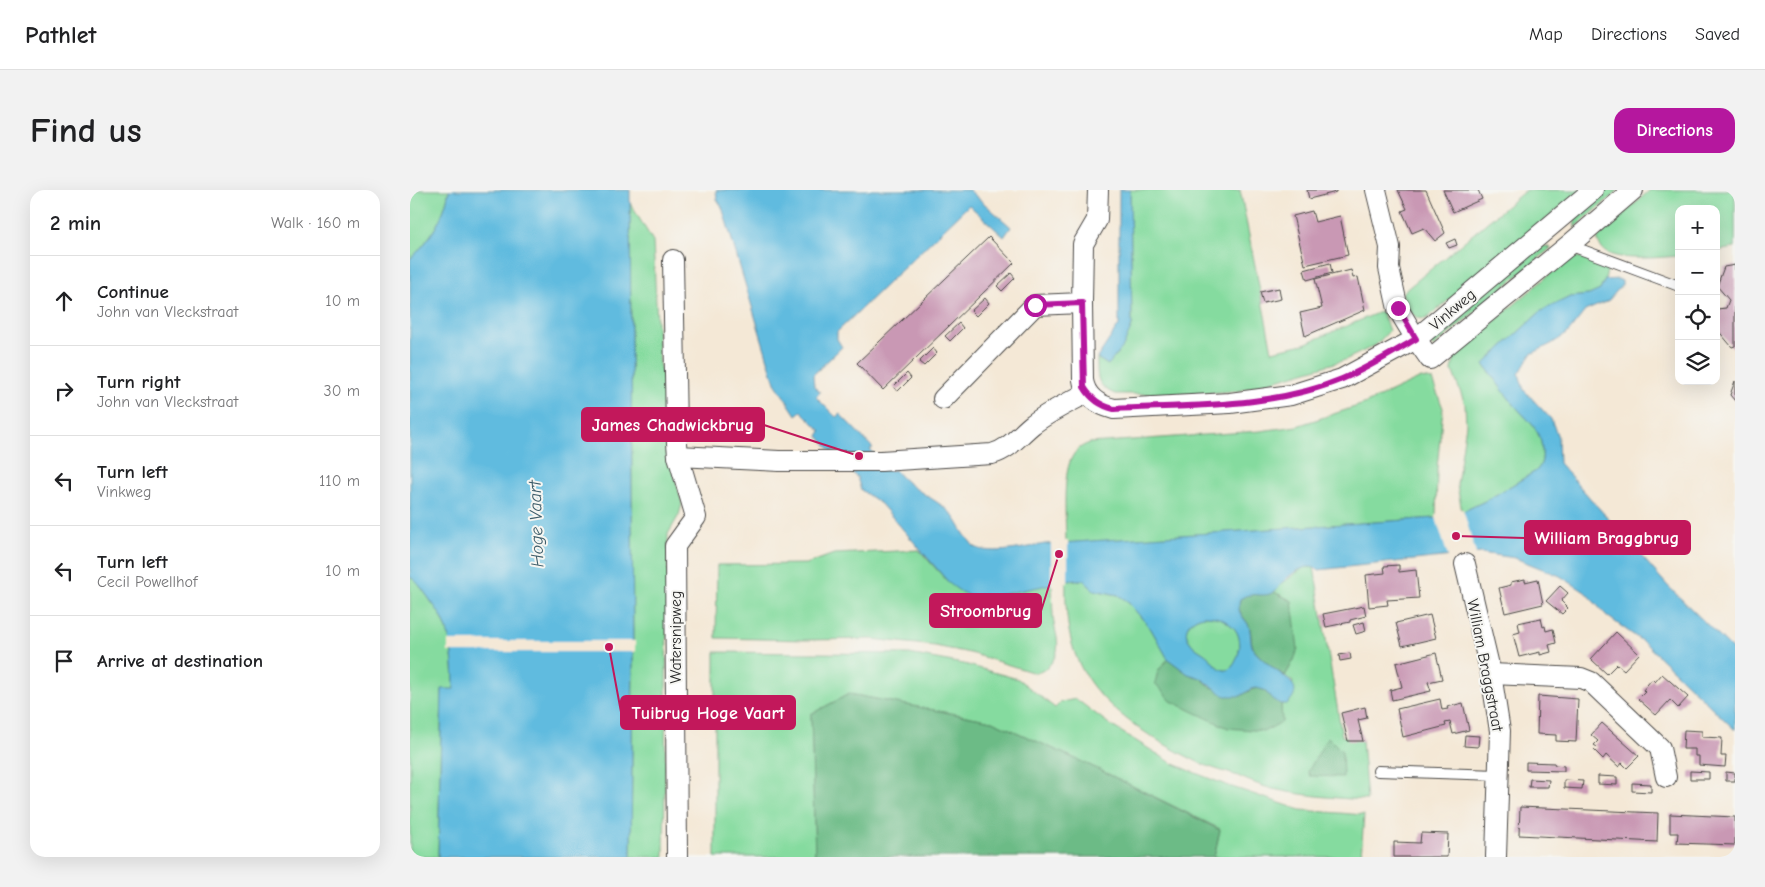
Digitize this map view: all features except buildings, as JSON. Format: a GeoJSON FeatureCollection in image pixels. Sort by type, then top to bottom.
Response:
{"type":"FeatureCollection","features":[{"type":"Feature","properties":{"kind":"street"},"geometry":{"type":"LineString","coordinates":[[673,260],[678,456],[779,461],[881,461],[992,454],[1011,445],[1033,424],[1087,393],[1083,380],[1083,244],[1097,220],[1098,190]]}},
{"type":"Feature","properties":{"kind":"street"},"geometry":{"type":"LineString","coordinates":[[1376,190],[1390,247],[1389,268],[1398,308],[1416,339]]}},
{"type":"Feature","properties":{"kind":"street","name":"Vinkweg"},"geometry":{"type":"LineString","coordinates":[[1087,393],[1104,407],[1114,409],[1230,403],[1291,395],[1342,379],[1416,339],[1593,190]]}},
{"type":"Feature","properties":{"kind":"street","name":"Vinkweg"},"geometry":{"type":"LineString","coordinates":[[1416,339],[1430,359],[1633,190]]}},
{"type":"Feature","properties":{"kind":"street"},"geometry":{"type":"LineString","coordinates":[[1552,226],[1569,245]]}},
{"type":"Feature","properties":{"kind":"street"},"geometry":{"type":"LineString","coordinates":[[942,399],[1035,305],[1082,303]]}},
{"type":"Feature","properties":{"kind":"street","name":"Watersnipweg"},"geometry":{"type":"LineString","coordinates":[[676,857],[675,546],[696,517],[678,456]]}},
{"type":"Feature","properties":{"kind":"street","name":"William Braggstraat"},"geometry":{"type":"LineString","coordinates":[[1465,564],[1490,674],[1500,731],[1496,857]]}},
{"type":"Feature","properties":{"kind":"street"},"geometry":{"type":"LineString","coordinates":[[1490,674],[1582,678],[1591,682],[1660,748],[1666,777]]}},
{"type":"Feature","properties":{"kind":"lane"},"geometry":{"type":"LineString","coordinates":[[1569,245],[1675,285]]}},
{"type":"Feature","properties":{"kind":"lane"},"geometry":{"type":"LineString","coordinates":[[1378,771],[1498,775]]}},
{"type":"Feature","properties":{"kind":"green space"},"geometry":{"type":"Polygon","coordinates":[[[410,190],[449,190],[436,228],[410,259],[410,190]]]}},
{"type":"Feature","properties":{"kind":"green space"},"geometry":{"type":"Polygon","coordinates":[[[1130,190],[1240,190],[1272,351],[1304,344],[1382,311],[1389,331],[1376,345],[1345,360],[1239,391],[1190,394],[1115,394],[1109,391],[1104,388],[1099,380],[1097,358],[1108,365],[1132,326],[1130,190]]]}},
{"type":"Feature","properties":{"kind":"green space"},"geometry":{"type":"Polygon","coordinates":[[[1526,190],[1581,190],[1426,319],[1416,317],[1410,311],[1402,293],[1526,190]]]}},
{"type":"Feature","properties":{"kind":"green space"},"geometry":{"type":"Polygon","coordinates":[[[1603,190],[1619,190],[1575,228],[1576,216],[1579,211],[1603,190]]]}},
{"type":"Feature","properties":{"kind":"green space"},"geometry":{"type":"Polygon","coordinates":[[[1650,190],[1735,190],[1735,248],[1720,250],[1720,205],[1675,205],[1675,256],[1627,258],[1616,256],[1602,249],[1597,238],[1650,190]]]}},
{"type":"Feature","properties":{"kind":"green space"},"geometry":{"type":"Polygon","coordinates":[[[630,203],[653,241],[659,363],[666,388],[665,422],[667,446],[682,504],[679,515],[668,534],[664,857],[631,857],[633,653],[630,203]]]}},
{"type":"Feature","properties":{"kind":"green space"},"geometry":{"type":"Polygon","coordinates":[[[1540,247],[1551,248],[1433,347],[1427,339],[1540,247]]]}},
{"type":"Feature","properties":{"kind":"green space"},"geometry":{"type":"Polygon","coordinates":[[[1571,256],[1583,258],[1608,267],[1600,290],[1589,295],[1570,297],[1541,311],[1484,364],[1539,435],[1542,456],[1541,464],[1536,471],[1487,500],[1462,512],[1457,485],[1466,424],[1465,404],[1452,370],[1455,355],[1571,256]]]}},
{"type":"Feature","properties":{"kind":"green space"},"geometry":{"type":"Polygon","coordinates":[[[1421,378],[1432,380],[1443,408],[1437,468],[1436,518],[1066,543],[1065,497],[1067,472],[1074,454],[1079,448],[1090,443],[1260,431],[1297,426],[1364,404],[1421,378]]]}},
{"type":"Feature","properties":{"kind":"green space"},"geometry":{"type":"Polygon","coordinates":[[[919,550],[950,584],[1052,584],[1053,615],[1058,645],[1055,657],[1046,669],[1035,673],[970,653],[935,646],[872,639],[716,638],[717,565],[806,564],[834,554],[919,550]]]}},
{"type":"Feature","properties":{"kind":"green space"},"geometry":{"type":"Polygon","coordinates":[[[1304,567],[1314,567],[1342,736],[1362,741],[1367,800],[1308,795],[1273,789],[1197,762],[1148,734],[1119,713],[1095,689],[1075,654],[1067,618],[1066,581],[1083,580],[1094,590],[1118,595],[1127,601],[1151,629],[1168,659],[1158,671],[1281,722],[1281,704],[1287,703],[1293,682],[1285,676],[1294,660],[1292,601],[1274,592],[1280,585],[1304,567]]]}},
{"type":"Feature","properties":{"kind":"green space"},"geometry":{"type":"Polygon","coordinates":[[[410,577],[420,586],[442,617],[449,635],[453,664],[454,690],[442,690],[438,857],[410,857],[410,577]]]}},
{"type":"Feature","properties":{"kind":"green space"},"geometry":{"type":"Polygon","coordinates":[[[1274,592],[1292,601],[1298,649],[1285,676],[1267,663],[1255,650],[1248,624],[1239,607],[1240,599],[1244,596],[1274,592]]]}},
{"type":"Feature","properties":{"kind":"green space"},"geometry":{"type":"Polygon","coordinates":[[[1204,616],[1222,619],[1234,628],[1238,634],[1240,644],[1238,655],[1235,663],[1229,669],[1222,669],[1217,666],[1194,647],[1186,634],[1191,622],[1204,616]]]}},
{"type":"Feature","properties":{"kind":"green space"},"geometry":{"type":"Polygon","coordinates":[[[715,652],[909,654],[964,664],[1018,679],[1055,708],[1061,702],[1076,699],[1112,726],[1172,763],[1226,785],[1301,810],[1364,815],[1361,857],[1214,857],[1220,829],[1100,770],[992,721],[849,694],[811,714],[815,857],[715,857],[715,652]]]}},
{"type":"Feature","properties":{"kind":"green space"},"geometry":{"type":"Polygon","coordinates":[[[1168,659],[1188,674],[1201,678],[1211,687],[1241,696],[1255,689],[1263,690],[1281,704],[1282,722],[1265,731],[1228,728],[1171,701],[1155,683],[1158,671],[1168,659]]]}},
{"type":"Feature","properties":{"kind":"green space"},"geometry":{"type":"Polygon","coordinates":[[[849,694],[992,721],[1100,770],[1220,830],[1214,857],[815,857],[811,714],[849,694]]]}},
{"type":"Feature","properties":{"kind":"green space"},"geometry":{"type":"Polygon","coordinates":[[[1328,737],[1342,751],[1343,777],[1310,776],[1308,771],[1328,737]]]}},
{"type":"Feature","properties":{"kind":"water","name":"Hoge Vaart"},"geometry":{"type":"Polygon","coordinates":[[[449,190],[630,190],[633,653],[631,857],[438,857],[442,689],[454,689],[454,673],[449,635],[442,617],[420,586],[410,577],[410,259],[436,228],[449,190]]]}},
{"type":"Feature","properties":{"kind":"water"},"geometry":{"type":"Polygon","coordinates":[[[716,190],[969,190],[1011,227],[1004,237],[969,205],[837,332],[837,339],[842,347],[813,375],[814,386],[820,392],[816,397],[836,417],[840,414],[873,448],[870,449],[887,471],[895,470],[912,486],[948,510],[975,547],[990,551],[1010,550],[1045,544],[1436,518],[1462,512],[1487,500],[1536,471],[1542,459],[1539,435],[1484,364],[1541,311],[1570,297],[1589,295],[1600,290],[1605,280],[1618,279],[1622,281],[1622,285],[1608,301],[1585,311],[1567,334],[1531,354],[1519,374],[1524,390],[1551,419],[1558,437],[1559,463],[1667,585],[1735,652],[1735,730],[1646,644],[1607,616],[1585,592],[1560,576],[1515,558],[1481,553],[1318,570],[1309,567],[1293,573],[1268,595],[1250,595],[1240,599],[1239,610],[1248,624],[1254,650],[1286,678],[1295,689],[1292,698],[1287,704],[1281,704],[1273,700],[1264,690],[1256,688],[1241,696],[1225,696],[1201,678],[1188,674],[1168,659],[1151,629],[1127,601],[1118,595],[1094,590],[1083,580],[1072,580],[985,598],[970,596],[962,592],[950,584],[881,504],[861,490],[857,477],[852,473],[857,471],[840,451],[831,451],[818,436],[821,431],[801,411],[796,415],[775,383],[722,207],[717,199],[716,190]],[[1208,616],[1199,617],[1191,622],[1186,634],[1194,647],[1217,666],[1226,670],[1229,669],[1235,663],[1238,655],[1240,644],[1238,634],[1225,621],[1208,616]]]}},
{"type":"Feature","properties":{"kind":"water"},"geometry":{"type":"Polygon","coordinates":[[[1119,190],[1130,190],[1132,326],[1123,347],[1108,365],[1097,358],[1119,325],[1119,190]]]}},
{"type":"Feature","properties":{"kind":"pier"},"geometry":{"type":"Polygon","coordinates":[[[1463,509],[1477,557],[1449,560],[1435,515],[1463,509]]]}},
{"type":"Feature","properties":{"kind":"pier"},"geometry":{"type":"Polygon","coordinates":[[[1068,540],[1068,583],[1051,587],[1051,541],[1068,540]]]}},
{"type":"Feature","properties":{"kind":"pier"},"geometry":{"type":"Polygon","coordinates":[[[448,641],[635,641],[635,652],[448,652],[448,641]]]}},
{"type":"Feature","properties":{"kind":"place","name":"James Chadwickbrug"},"geometry":{"type":"Point","coordinates":[859,456]}},
{"type":"Feature","properties":{"kind":"place","name":"William Braggbrug"},"geometry":{"type":"Point","coordinates":[1456,536]}},
{"type":"Feature","properties":{"kind":"place","name":"Stroombrug"},"geometry":{"type":"Point","coordinates":[1059,554]}},
{"type":"Feature","properties":{"kind":"place","name":"Tuibrug Hoge Vaart"},"geometry":{"type":"Point","coordinates":[609,647]}},
{"type":"Feature","properties":{"kind":"route"},"geometry":{"type":"LineString","coordinates":[[1035,305],[1082,303],[1084,387],[1087,393],[1097,402],[1104,407],[1114,409],[1230,403],[1291,395],[1342,379],[1416,339],[1398,308]]}}]}
